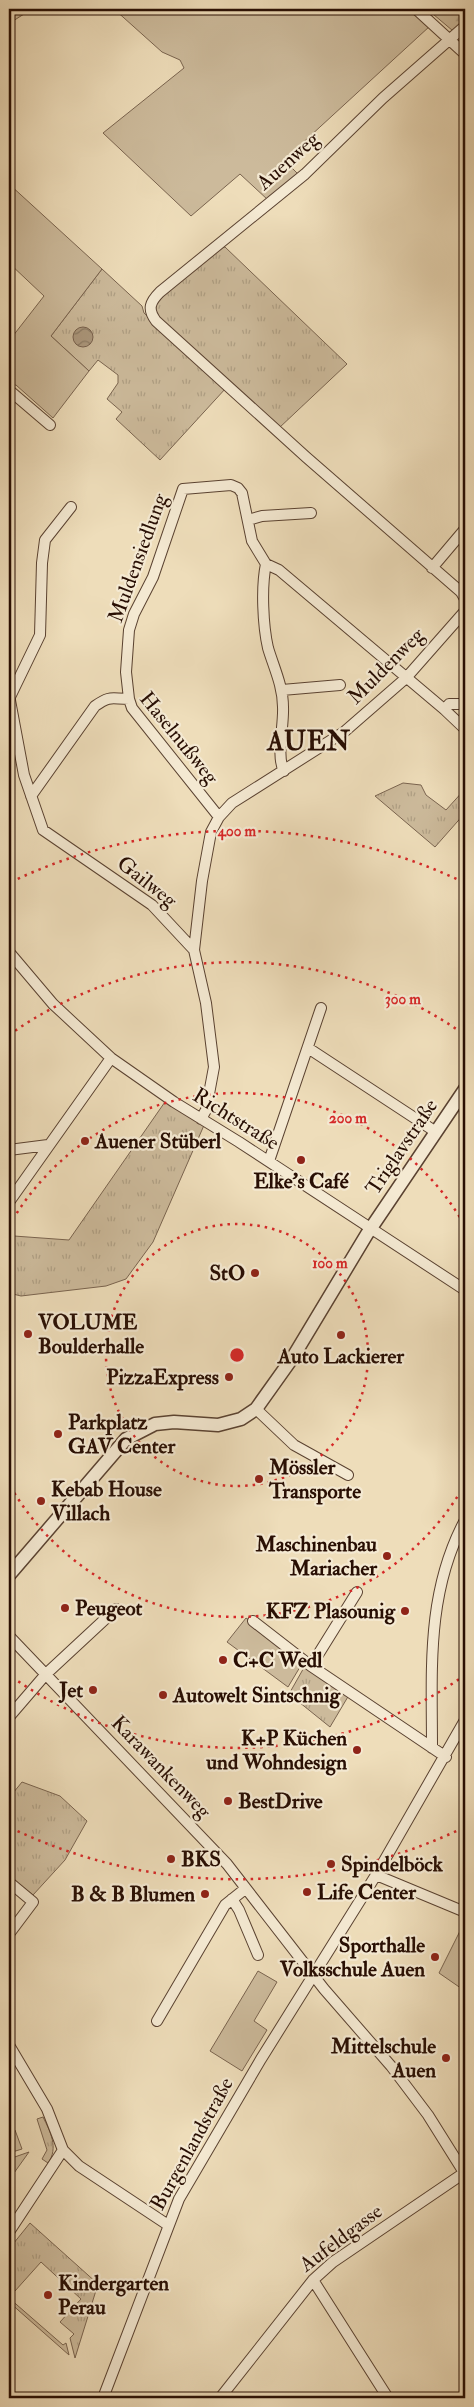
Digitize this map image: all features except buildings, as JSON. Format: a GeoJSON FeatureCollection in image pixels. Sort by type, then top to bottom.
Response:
{"type":"FeatureCollection","features":[{"type":"Feature","properties":{"kind":"street"},"geometry":{"type":"LineString","coordinates":[[416,9],[465,54]]}},
{"type":"Feature","properties":{"kind":"street","name":"Auenweg"},"geometry":{"type":"LineString","coordinates":[[432,568],[156,321],[152,316],[150,306],[152,300],[160,292],[305,174],[383,98],[465,26]]}},
{"type":"Feature","properties":{"kind":"street"},"geometry":{"type":"LineString","coordinates":[[9,390],[50,425]]}},
{"type":"Feature","properties":{"kind":"street","name":"Muldensiedlung"},"geometry":{"type":"LineString","coordinates":[[129,699],[126,672],[129,630],[134,614],[153,577],[183,489],[231,485],[238,488],[242,493],[252,541],[266,564],[279,570],[465,729]]}},
{"type":"Feature","properties":{"kind":"street","name":"Gailweg"},"geometry":{"type":"LineString","coordinates":[[71,507],[45,540],[42,562],[40,636],[9,696],[16,740],[31,796],[44,830],[152,905],[194,950]]}},
{"type":"Feature","properties":{"kind":"street"},"geometry":{"type":"LineString","coordinates":[[248,520],[262,516],[311,513]]}},
{"type":"Feature","properties":{"kind":"street"},"geometry":{"type":"LineString","coordinates":[[465,529],[432,568],[461,592],[465,599]]}},
{"type":"Feature","properties":{"kind":"street"},"geometry":{"type":"LineString","coordinates":[[266,564],[263,576],[266,640],[282,690],[283,724],[279,763],[284,771]]}},
{"type":"Feature","properties":{"kind":"street","name":"Muldenweg"},"geometry":{"type":"LineString","coordinates":[[194,950],[202,881],[211,832],[219,817],[232,803],[344,732],[406,678],[465,611]]}},
{"type":"Feature","properties":{"kind":"street"},"geometry":{"type":"LineString","coordinates":[[282,690],[340,686]]}},
{"type":"Feature","properties":{"kind":"street","name":"Haselnußweg"},"geometry":{"type":"LineString","coordinates":[[31,796],[95,706],[108,698],[129,699],[132,708],[219,817]]}},
{"type":"Feature","properties":{"kind":"street"},"geometry":{"type":"LineString","coordinates":[[444,710],[449,704],[465,704]]}},
{"type":"Feature","properties":{"kind":"street"},"geometry":{"type":"LineString","coordinates":[[194,950],[206,1003],[214,1067],[206,1110],[201,1119]]}},
{"type":"Feature","properties":{"kind":"street","name":"Richtstraße"},"geometry":{"type":"LineString","coordinates":[[10,957],[53,1004],[111,1058],[148,1085],[269,1161],[465,1290]]}},
{"type":"Feature","properties":{"kind":"street"},"geometry":{"type":"LineString","coordinates":[[269,1161],[321,1008]]}},
{"type":"Feature","properties":{"kind":"street"},"geometry":{"type":"LineString","coordinates":[[308,1048],[436,1132]]}},
{"type":"Feature","properties":{"kind":"street"},"geometry":{"type":"LineString","coordinates":[[9,1202],[111,1058]]}},
{"type":"Feature","properties":{"kind":"street","name":"Triglavstraße"},"geometry":{"type":"LineString","coordinates":[[256,1409],[293,1357],[372,1228],[465,1089]]}},
{"type":"Feature","properties":{"kind":"street"},"geometry":{"type":"LineString","coordinates":[[9,1150],[48,1145]]}},
{"type":"Feature","properties":{"kind":"street"},"geometry":{"type":"LineString","coordinates":[[9,1575],[126,1439],[155,1424],[174,1422],[218,1425],[241,1419],[256,1409],[294,1444],[348,1475]]}},
{"type":"Feature","properties":{"kind":"street"},"geometry":{"type":"LineString","coordinates":[[432,1748],[432,1640],[438,1594],[454,1542],[465,1520]]}},
{"type":"Feature","properties":{"kind":"street"},"geometry":{"type":"LineString","coordinates":[[311,1666],[357,1592]]}},
{"type":"Feature","properties":{"kind":"street"},"geometry":{"type":"LineString","coordinates":[[9,1717],[46,1674],[116,1609]]}},
{"type":"Feature","properties":{"kind":"street"},"geometry":{"type":"LineString","coordinates":[[253,1620],[311,1666],[446,1757]]}},
{"type":"Feature","properties":{"kind":"street","name":"Karawankenweg"},"geometry":{"type":"LineString","coordinates":[[9,1636],[219,1855],[313,1975],[391,2066],[428,2114],[465,2174]]}},
{"type":"Feature","properties":{"kind":"street","name":"Burgenlandstraße"},"geometry":{"type":"LineString","coordinates":[[103,2398],[179,2200],[207,2150],[313,1975],[376,1875],[446,1757],[465,1720]]}},
{"type":"Feature","properties":{"kind":"street"},"geometry":{"type":"LineString","coordinates":[[376,1875],[465,1912]]}},
{"type":"Feature","properties":{"kind":"street"},"geometry":{"type":"LineString","coordinates":[[9,1882],[33,1902],[9,1934]]}},
{"type":"Feature","properties":{"kind":"street"},"geometry":{"type":"LineString","coordinates":[[157,2021],[226,1905],[245,1889]]}},
{"type":"Feature","properties":{"kind":"street"},"geometry":{"type":"LineString","coordinates":[[232,1898],[258,1955]]}},
{"type":"Feature","properties":{"kind":"street"},"geometry":{"type":"LineString","coordinates":[[9,2044],[47,2109],[64,2150],[80,2166],[168,2225]]}},
{"type":"Feature","properties":{"kind":"street"},"geometry":{"type":"LineString","coordinates":[[9,2232],[64,2150]]}},
{"type":"Feature","properties":{"kind":"street","name":"Aufeldgasse"},"geometry":{"type":"LineString","coordinates":[[220,2398],[313,2280],[333,2262],[465,2174]]}},
{"type":"Feature","properties":{"kind":"street"},"geometry":{"type":"LineString","coordinates":[[313,2280],[388,2398]]}},
{"type":"Feature","properties":{"kind":"green space"},"geometry":{"type":"Polygon","coordinates":[[[9,9],[32,9],[13,21],[9,20],[9,9]]]}},
{"type":"Feature","properties":{"kind":"green space"},"geometry":{"type":"Polygon","coordinates":[[[114,9],[411,9],[430,26],[284,160],[298,174],[268,200],[240,174],[191,216],[103,133],[184,68],[180,60],[162,52],[114,9]]]}},
{"type":"Feature","properties":{"kind":"green space"},"geometry":{"type":"Polygon","coordinates":[[[427,9],[465,9],[465,31],[459,36],[427,9]]]}},
{"type":"Feature","properties":{"kind":"green space"},"geometry":{"type":"Polygon","coordinates":[[[9,184],[102,269],[51,336],[89,371],[53,418],[16,385],[9,385],[9,341],[44,296],[9,263],[9,184]]]}},
{"type":"Feature","properties":{"kind":"green space"},"geometry":{"type":"Polygon","coordinates":[[[225,247],[347,364],[279,428],[162,322],[154,311],[155,301],[220,248],[225,247]]]}},
{"type":"Feature","properties":{"kind":"green space"},"geometry":{"type":"Polygon","coordinates":[[[102,269],[142,306],[144,313],[226,388],[160,460],[116,419],[122,412],[107,399],[118,383],[118,375],[98,360],[89,371],[51,336],[102,269]]]}},
{"type":"Feature","properties":{"kind":"green space"},"geometry":{"type":"Polygon","coordinates":[[[403,783],[421,785],[426,795],[446,810],[465,789],[465,813],[435,847],[375,796],[403,783]]]}},
{"type":"Feature","properties":{"kind":"green space"},"geometry":{"type":"Polygon","coordinates":[[[167,1099],[205,1123],[153,1242],[126,1279],[106,1286],[21,1296],[9,1293],[9,1238],[14,1236],[69,1240],[167,1099]]]}},
{"type":"Feature","properties":{"kind":"green space"},"geometry":{"type":"Polygon","coordinates":[[[246,1618],[303,1662],[288,1687],[227,1642],[246,1618]]]}},
{"type":"Feature","properties":{"kind":"green space"},"geometry":{"type":"Polygon","coordinates":[[[306,1664],[349,1695],[330,1727],[289,1694],[306,1664]]]}},
{"type":"Feature","properties":{"kind":"green space"},"geometry":{"type":"Polygon","coordinates":[[[22,1782],[60,1796],[87,1821],[65,1860],[33,1895],[9,1876],[9,1798],[22,1782]]]}},
{"type":"Feature","properties":{"kind":"green space"},"geometry":{"type":"Polygon","coordinates":[[[461,1929],[465,1931],[465,1991],[439,1973],[461,1929]]]}},
{"type":"Feature","properties":{"kind":"green space"},"geometry":{"type":"Polygon","coordinates":[[[258,1971],[277,1982],[254,2021],[267,2030],[242,2071],[210,2051],[258,1971]]]}},
{"type":"Feature","properties":{"kind":"green space"},"geometry":{"type":"Polygon","coordinates":[[[43,2117],[51,2134],[53,2146],[48,2163],[42,2159],[47,2150],[37,2119],[43,2117]]]}},
{"type":"Feature","properties":{"kind":"green space"},"geometry":{"type":"Polygon","coordinates":[[[15,2130],[22,2149],[9,2153],[9,2132],[15,2130]]]}},
{"type":"Feature","properties":{"kind":"green space"},"geometry":{"type":"Polygon","coordinates":[[[29,2152],[9,2180],[9,2159],[29,2152]]]}},
{"type":"Feature","properties":{"kind":"green space"},"geometry":{"type":"Polygon","coordinates":[[[30,2223],[98,2284],[75,2358],[70,2338],[74,2334],[60,2322],[81,2299],[41,2262],[15,2291],[9,2286],[9,2249],[30,2223]]]}},
{"type":"Feature","properties":{"kind":"green space"},"geometry":{"type":"Polygon","coordinates":[[[9,2298],[63,2345],[66,2343],[69,2355],[9,2302],[9,2298]]]}},
{"type":"Feature","properties":{"kind":"water"},"geometry":{"type":"Polygon","coordinates":[[[83,327],[90,330],[93,337],[90,344],[83,347],[76,344],[73,337],[76,330],[83,327]]]}},
{"type":"Feature","properties":{"kind":"place","name":"Auener Stüberl"},"geometry":{"type":"Point","coordinates":[85,1141]}},
{"type":"Feature","properties":{"kind":"place","name":"Elke's Café"},"geometry":{"type":"Point","coordinates":[301,1160]}},
{"type":"Feature","properties":{"kind":"place","name":"StO"},"geometry":{"type":"Point","coordinates":[255,1273]}},
{"type":"Feature","properties":{"kind":"place","name":"VOLUME Boulderhalle"},"geometry":{"type":"Point","coordinates":[28,1334]}},
{"type":"Feature","properties":{"kind":"place","name":"Auto Lackierer"},"geometry":{"type":"Point","coordinates":[341,1335]}},
{"type":"Feature","properties":{"kind":"place","name":"PizzaExpress"},"geometry":{"type":"Point","coordinates":[229,1377]}},
{"type":"Feature","properties":{"kind":"place","name":"Parkplatz GAV Center"},"geometry":{"type":"Point","coordinates":[58,1434]}},
{"type":"Feature","properties":{"kind":"place","name":"Mössler Transporte"},"geometry":{"type":"Point","coordinates":[259,1479]}},
{"type":"Feature","properties":{"kind":"place","name":"Kebab House Villach"},"geometry":{"type":"Point","coordinates":[41,1501]}},
{"type":"Feature","properties":{"kind":"place","name":"Maschinenbau Mariacher"},"geometry":{"type":"Point","coordinates":[387,1556]}},
{"type":"Feature","properties":{"kind":"place","name":"Peugeot"},"geometry":{"type":"Point","coordinates":[65,1608]}},
{"type":"Feature","properties":{"kind":"place","name":"KFZ Plasounig"},"geometry":{"type":"Point","coordinates":[405,1611]}},
{"type":"Feature","properties":{"kind":"place","name":"C+C Wedl"},"geometry":{"type":"Point","coordinates":[223,1660]}},
{"type":"Feature","properties":{"kind":"place","name":"Jet"},"geometry":{"type":"Point","coordinates":[93,1690]}},
{"type":"Feature","properties":{"kind":"place","name":"Autowelt Sintschnig"},"geometry":{"type":"Point","coordinates":[163,1695]}},
{"type":"Feature","properties":{"kind":"place","name":"K+P Küchen und Wohndesign"},"geometry":{"type":"Point","coordinates":[357,1750]}},
{"type":"Feature","properties":{"kind":"place","name":"BestDrive"},"geometry":{"type":"Point","coordinates":[228,1801]}},
{"type":"Feature","properties":{"kind":"place","name":"BKS"},"geometry":{"type":"Point","coordinates":[171,1859]}},
{"type":"Feature","properties":{"kind":"place","name":"Spindelböck"},"geometry":{"type":"Point","coordinates":[331,1864]}},
{"type":"Feature","properties":{"kind":"place","name":"Life Center"},"geometry":{"type":"Point","coordinates":[307,1892]}},
{"type":"Feature","properties":{"kind":"place","name":"B & B Blumen"},"geometry":{"type":"Point","coordinates":[205,1894]}},
{"type":"Feature","properties":{"kind":"place","name":"Sporthalle Volksschule Auen"},"geometry":{"type":"Point","coordinates":[435,1957]}},
{"type":"Feature","properties":{"kind":"place","name":"Mittelschule Auen"},"geometry":{"type":"Point","coordinates":[446,2058]}},
{"type":"Feature","properties":{"kind":"place","name":"Kindergarten Perau"},"geometry":{"type":"Point","coordinates":[48,2295]}},
{"type":"Feature","properties":{"kind":"district","name":"AUEN"},"geometry":{"type":"Point","coordinates":[309,742]}}]}
